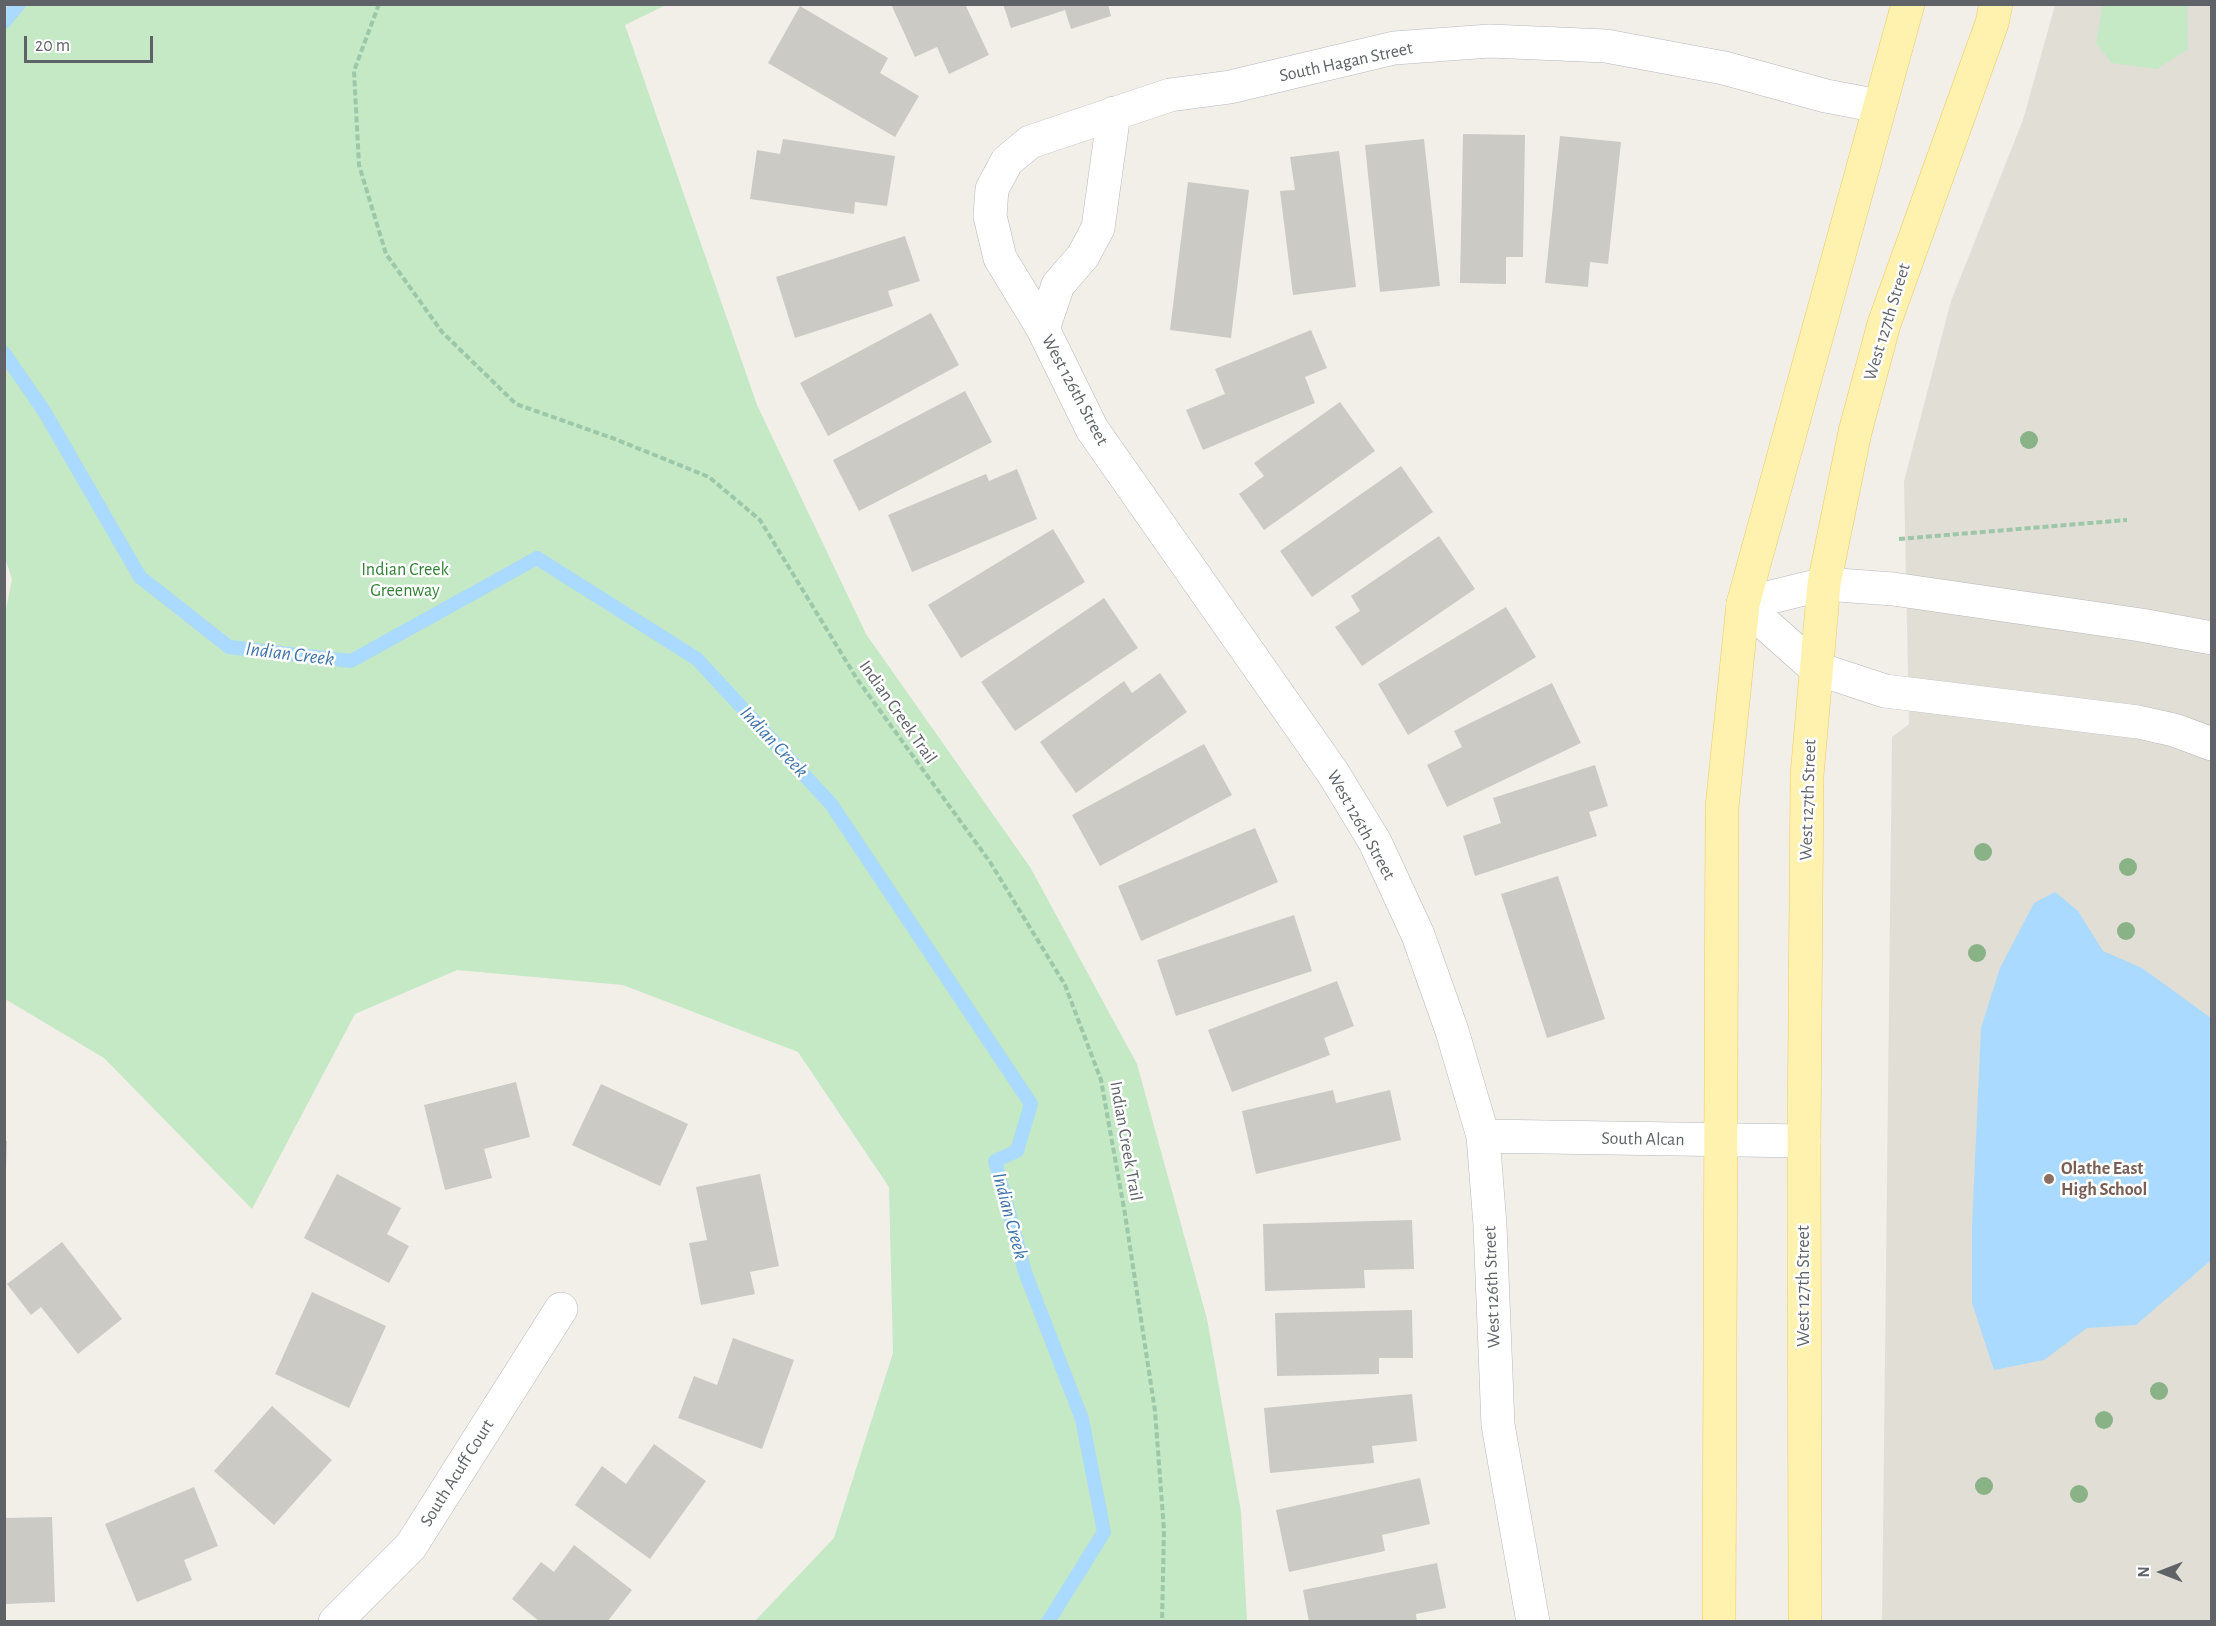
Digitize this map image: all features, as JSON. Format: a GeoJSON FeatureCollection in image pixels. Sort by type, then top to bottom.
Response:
{"type":"FeatureCollection","features":[{"type":"Feature","properties":{"kind":"main road"},"geometry":{"type":"LineString","coordinates":[[1719,1622],[1722,807],[1743,604],[1908,4]]}},
{"type":"Feature","properties":{"kind":"main road","name":"West 127th Street"},"geometry":{"type":"LineString","coordinates":[[1805,1622],[1804,1141],[1807,775],[1824,584],[1855,432],[1884,324],[1992,23],[1996,4]]}},
{"type":"Feature","properties":{"kind":"street","name":"South Hagan Street"},"geometry":{"type":"LineString","coordinates":[[1042,329],[1000,258],[990,216],[992,189],[1007,161],[1030,141],[1170,95],[1230,87],[1394,48],[1490,40],[1606,46],[1724,68],[1826,96],[1879,106]]}},
{"type":"Feature","properties":{"kind":"street","name":"West 126th Street"},"geometry":{"type":"LineString","coordinates":[[1114,113],[1098,228],[1083,256],[1058,285],[1042,329],[1092,429],[1333,773],[1375,842],[1418,935],[1452,1031],[1483,1136],[1490,1226],[1498,1425],[1533,1622]]}},
{"type":"Feature","properties":{"kind":"street"},"geometry":{"type":"LineString","coordinates":[[1743,604],[1824,584],[1893,589],[2141,625],[2211,638]]}},
{"type":"Feature","properties":{"kind":"street"},"geometry":{"type":"LineString","coordinates":[[1743,604],[1815,668],[1885,691],[2138,722],[2174,730],[2211,744]]}},
{"type":"Feature","properties":{"kind":"street","name":"South Alcan"},"geometry":{"type":"LineString","coordinates":[[1483,1136],[1804,1141]]}},
{"type":"Feature","properties":{"kind":"street","name":"South Acuff Court"},"geometry":{"type":"LineString","coordinates":[[335,1622],[411,1546],[561,1309]]}},
{"type":"Feature","properties":{"kind":"path","name":"Indian Creek Trail"},"geometry":{"type":"LineString","coordinates":[[379,4],[354,71],[359,165],[386,254],[442,332],[516,404],[709,477],[760,520],[857,679],[990,862],[1065,985],[1101,1080],[1129,1237],[1155,1411],[1164,1530],[1162,1622]]}},
{"type":"Feature","properties":{"kind":"path"},"geometry":{"type":"LineString","coordinates":[[1899,539],[2127,520]]}},
{"type":"Feature","properties":{"kind":"shaded area","name":"Olathe East High School"},"geometry":{"type":"Polygon","coordinates":[[[2055,5],[2211,5],[2211,1621],[1882,1622],[1892,737],[1909,724],[1904,481],[1951,301],[2023,120],[2055,5]]]}},
{"type":"Feature","properties":{"kind":"green space","name":"Indian Creek Greenway"},"geometry":{"type":"Polygon","coordinates":[[[5,4],[666,5],[625,25],[757,405],[866,634],[1030,867],[1137,1064],[1207,1319],[1241,1512],[1247,1621],[755,1621],[834,1538],[893,1353],[889,1187],[798,1052],[623,985],[457,970],[355,1014],[252,1209],[104,1058],[5,999],[4,619],[12,579],[4,555],[5,4]]]}},
{"type":"Feature","properties":{"kind":"green space"},"geometry":{"type":"Polygon","coordinates":[[[2103,5],[2192,5],[2187,8],[2188,49],[2157,69],[2112,63],[2096,43],[2103,5]]]}},
{"type":"Feature","properties":{"kind":"water"},"geometry":{"type":"Polygon","coordinates":[[[2055,892],[2078,911],[2103,951],[2142,968],[2211,1018],[2211,1260],[2136,1325],[2087,1328],[2044,1360],[1994,1370],[1972,1303],[1972,1226],[1981,1028],[2000,968],[2034,903],[2055,892]]]}},
{"type":"Feature","properties":{"kind":"building"},"geometry":{"type":"Polygon","coordinates":[[[891,4],[965,4],[989,55],[949,74],[937,47],[915,57],[891,4]]]}},
{"type":"Feature","properties":{"kind":"building"},"geometry":{"type":"Polygon","coordinates":[[[1003,4],[1108,4],[1111,16],[1071,29],[1065,10],[1011,28],[1003,4]]]}},
{"type":"Feature","properties":{"kind":"building"},"geometry":{"type":"Polygon","coordinates":[[[800,6],[888,58],[880,73],[919,96],[895,137],[768,63],[800,6]]]}},
{"type":"Feature","properties":{"kind":"building"},"geometry":{"type":"Polygon","coordinates":[[[1463,134],[1525,135],[1523,257],[1506,257],[1506,284],[1460,283],[1463,134]]]}},
{"type":"Feature","properties":{"kind":"building"},"geometry":{"type":"Polygon","coordinates":[[[1560,136],[1621,142],[1608,264],[1590,262],[1588,287],[1545,283],[1560,136]]]}},
{"type":"Feature","properties":{"kind":"building"},"geometry":{"type":"Polygon","coordinates":[[[783,139],[895,156],[887,206],[855,202],[854,214],[750,199],[757,150],[780,154],[783,139]]]}},
{"type":"Feature","properties":{"kind":"building"},"geometry":{"type":"Polygon","coordinates":[[[1424,139],[1440,286],[1380,292],[1365,145],[1424,139]]]}},
{"type":"Feature","properties":{"kind":"building"},"geometry":{"type":"Polygon","coordinates":[[[1339,151],[1356,287],[1293,295],[1280,191],[1295,190],[1290,157],[1339,151]]]}},
{"type":"Feature","properties":{"kind":"building"},"geometry":{"type":"Polygon","coordinates":[[[1188,182],[1249,190],[1231,338],[1170,330],[1188,182]]]}},
{"type":"Feature","properties":{"kind":"building"},"geometry":{"type":"Polygon","coordinates":[[[905,236],[920,281],[888,291],[893,306],[795,338],[776,277],[905,236]]]}},
{"type":"Feature","properties":{"kind":"building"},"geometry":{"type":"Polygon","coordinates":[[[931,313],[959,365],[828,436],[800,383],[931,313]]]}},
{"type":"Feature","properties":{"kind":"building"},"geometry":{"type":"Polygon","coordinates":[[[1311,330],[1327,368],[1305,377],[1315,403],[1203,450],[1186,410],[1225,394],[1215,369],[1311,330]]]}},
{"type":"Feature","properties":{"kind":"building"},"geometry":{"type":"Polygon","coordinates":[[[965,391],[992,442],[859,511],[833,460],[965,391]]]}},
{"type":"Feature","properties":{"kind":"building"},"geometry":{"type":"Polygon","coordinates":[[[1340,402],[1375,451],[1264,530],[1239,494],[1264,476],[1254,463],[1340,402]]]}},
{"type":"Feature","properties":{"kind":"building"},"geometry":{"type":"Polygon","coordinates":[[[1401,466],[1433,512],[1312,597],[1280,551],[1401,466]]]}},
{"type":"Feature","properties":{"kind":"building"},"geometry":{"type":"Polygon","coordinates":[[[1017,469],[1037,519],[912,572],[888,515],[986,474],[989,481],[1017,469]]]}},
{"type":"Feature","properties":{"kind":"building"},"geometry":{"type":"Polygon","coordinates":[[[1053,529],[1085,582],[961,658],[928,605],[1053,529]]]}},
{"type":"Feature","properties":{"kind":"building"},"geometry":{"type":"Polygon","coordinates":[[[1439,536],[1475,589],[1362,666],[1335,627],[1360,611],[1351,596],[1439,536]]]}},
{"type":"Feature","properties":{"kind":"building"},"geometry":{"type":"Polygon","coordinates":[[[1104,598],[1138,648],[1015,731],[981,682],[1104,598]]]}},
{"type":"Feature","properties":{"kind":"building"},"geometry":{"type":"Polygon","coordinates":[[[1506,607],[1536,657],[1408,735],[1378,684],[1506,607]]]}},
{"type":"Feature","properties":{"kind":"building"},"geometry":{"type":"Polygon","coordinates":[[[1160,673],[1187,712],[1076,793],[1040,742],[1124,681],[1132,693],[1160,673]]]}},
{"type":"Feature","properties":{"kind":"building"},"geometry":{"type":"Polygon","coordinates":[[[1552,683],[1581,743],[1447,807],[1427,765],[1462,747],[1454,731],[1552,683]]]}},
{"type":"Feature","properties":{"kind":"building"},"geometry":{"type":"Polygon","coordinates":[[[1204,744],[1232,795],[1100,866],[1072,815],[1204,744]]]}},
{"type":"Feature","properties":{"kind":"building"},"geometry":{"type":"Polygon","coordinates":[[[1595,765],[1608,806],[1589,812],[1597,836],[1475,876],[1463,836],[1501,823],[1493,798],[1595,765]]]}},
{"type":"Feature","properties":{"kind":"building"},"geometry":{"type":"Polygon","coordinates":[[[1255,828],[1278,882],[1141,941],[1118,886],[1255,828]]]}},
{"type":"Feature","properties":{"kind":"building"},"geometry":{"type":"Polygon","coordinates":[[[1558,876],[1605,1019],[1547,1038],[1501,894],[1558,876]]]}},
{"type":"Feature","properties":{"kind":"building"},"geometry":{"type":"Polygon","coordinates":[[[1294,915],[1312,971],[1176,1016],[1157,960],[1294,915]]]}},
{"type":"Feature","properties":{"kind":"building"},"geometry":{"type":"Polygon","coordinates":[[[1337,981],[1354,1026],[1324,1038],[1330,1055],[1232,1092],[1208,1030],[1337,981]]]}},
{"type":"Feature","properties":{"kind":"building"},"geometry":{"type":"Polygon","coordinates":[[[516,1082],[530,1137],[484,1149],[492,1178],[445,1190],[424,1105],[516,1082]]]}},
{"type":"Feature","properties":{"kind":"building"},"geometry":{"type":"Polygon","coordinates":[[[601,1084],[688,1124],[660,1186],[572,1145],[601,1084]]]}},
{"type":"Feature","properties":{"kind":"building"},"geometry":{"type":"Polygon","coordinates":[[[1333,1090],[1336,1103],[1390,1090],[1401,1140],[1256,1174],[1242,1111],[1333,1090]]]}},
{"type":"Feature","properties":{"kind":"building"},"geometry":{"type":"Polygon","coordinates":[[[4,1141],[7,1141],[6,1167],[4,1167],[4,1141]]]}},
{"type":"Feature","properties":{"kind":"building"},"geometry":{"type":"Polygon","coordinates":[[[337,1174],[401,1208],[387,1234],[409,1246],[389,1283],[304,1238],[337,1174]]]}},
{"type":"Feature","properties":{"kind":"building"},"geometry":{"type":"Polygon","coordinates":[[[760,1174],[779,1266],[750,1272],[755,1294],[701,1305],[689,1243],[707,1240],[696,1187],[760,1174]]]}},
{"type":"Feature","properties":{"kind":"building"},"geometry":{"type":"Polygon","coordinates":[[[1412,1220],[1414,1269],[1364,1270],[1365,1288],[1265,1291],[1263,1224],[1412,1220]]]}},
{"type":"Feature","properties":{"kind":"building"},"geometry":{"type":"Polygon","coordinates":[[[62,1242],[122,1319],[78,1354],[41,1307],[31,1315],[7,1284],[62,1242]]]}},
{"type":"Feature","properties":{"kind":"building"},"geometry":{"type":"Polygon","coordinates":[[[312,1292],[386,1326],[349,1408],[275,1374],[312,1292]]]}},
{"type":"Feature","properties":{"kind":"building"},"geometry":{"type":"Polygon","coordinates":[[[1412,1310],[1413,1358],[1379,1358],[1379,1374],[1277,1376],[1275,1313],[1412,1310]]]}},
{"type":"Feature","properties":{"kind":"building"},"geometry":{"type":"Polygon","coordinates":[[[733,1338],[794,1360],[762,1449],[678,1418],[694,1376],[717,1385],[733,1338]]]}},
{"type":"Feature","properties":{"kind":"building"},"geometry":{"type":"Polygon","coordinates":[[[1412,1394],[1417,1441],[1372,1446],[1374,1463],[1270,1473],[1264,1408],[1412,1394]]]}},
{"type":"Feature","properties":{"kind":"building"},"geometry":{"type":"Polygon","coordinates":[[[272,1406],[332,1460],[274,1525],[214,1471],[272,1406]]]}},
{"type":"Feature","properties":{"kind":"building"},"geometry":{"type":"Polygon","coordinates":[[[654,1444],[706,1481],[650,1559],[575,1505],[602,1466],[626,1484],[654,1444]]]}},
{"type":"Feature","properties":{"kind":"building"},"geometry":{"type":"Polygon","coordinates":[[[1420,1478],[1430,1524],[1382,1535],[1385,1551],[1289,1572],[1276,1510],[1420,1478]]]}},
{"type":"Feature","properties":{"kind":"building"},"geometry":{"type":"Polygon","coordinates":[[[194,1487],[218,1546],[184,1560],[192,1580],[137,1602],[105,1524],[194,1487]]]}},
{"type":"Feature","properties":{"kind":"building"},"geometry":{"type":"Polygon","coordinates":[[[52,1517],[55,1602],[5,1604],[5,1518],[52,1517]]]}},
{"type":"Feature","properties":{"kind":"building"},"geometry":{"type":"Polygon","coordinates":[[[574,1545],[632,1590],[607,1622],[540,1622],[512,1599],[541,1562],[554,1572],[574,1545]]]}},
{"type":"Feature","properties":{"kind":"building"},"geometry":{"type":"Polygon","coordinates":[[[1437,1563],[1446,1608],[1416,1614],[1417,1622],[1309,1622],[1303,1590],[1437,1563]]]}},
{"type":"Feature","properties":{"kind":"waterway","name":"Indian Creek"},"geometry":{"type":"LineString","coordinates":[[4,22],[19,4]]}},
{"type":"Feature","properties":{"kind":"waterway","name":"Indian Creek"},"geometry":{"type":"LineString","coordinates":[[4,353],[44,411],[140,577],[229,647],[351,661],[537,558],[697,659],[831,804],[1031,1104],[1017,1151],[995,1161],[1025,1272],[1082,1419],[1104,1532],[1048,1622]]}},
{"type":"Feature","properties":{"kind":"place","name":"Olathe East High School"},"geometry":{"type":"Point","coordinates":[2049,1179]}}]}
